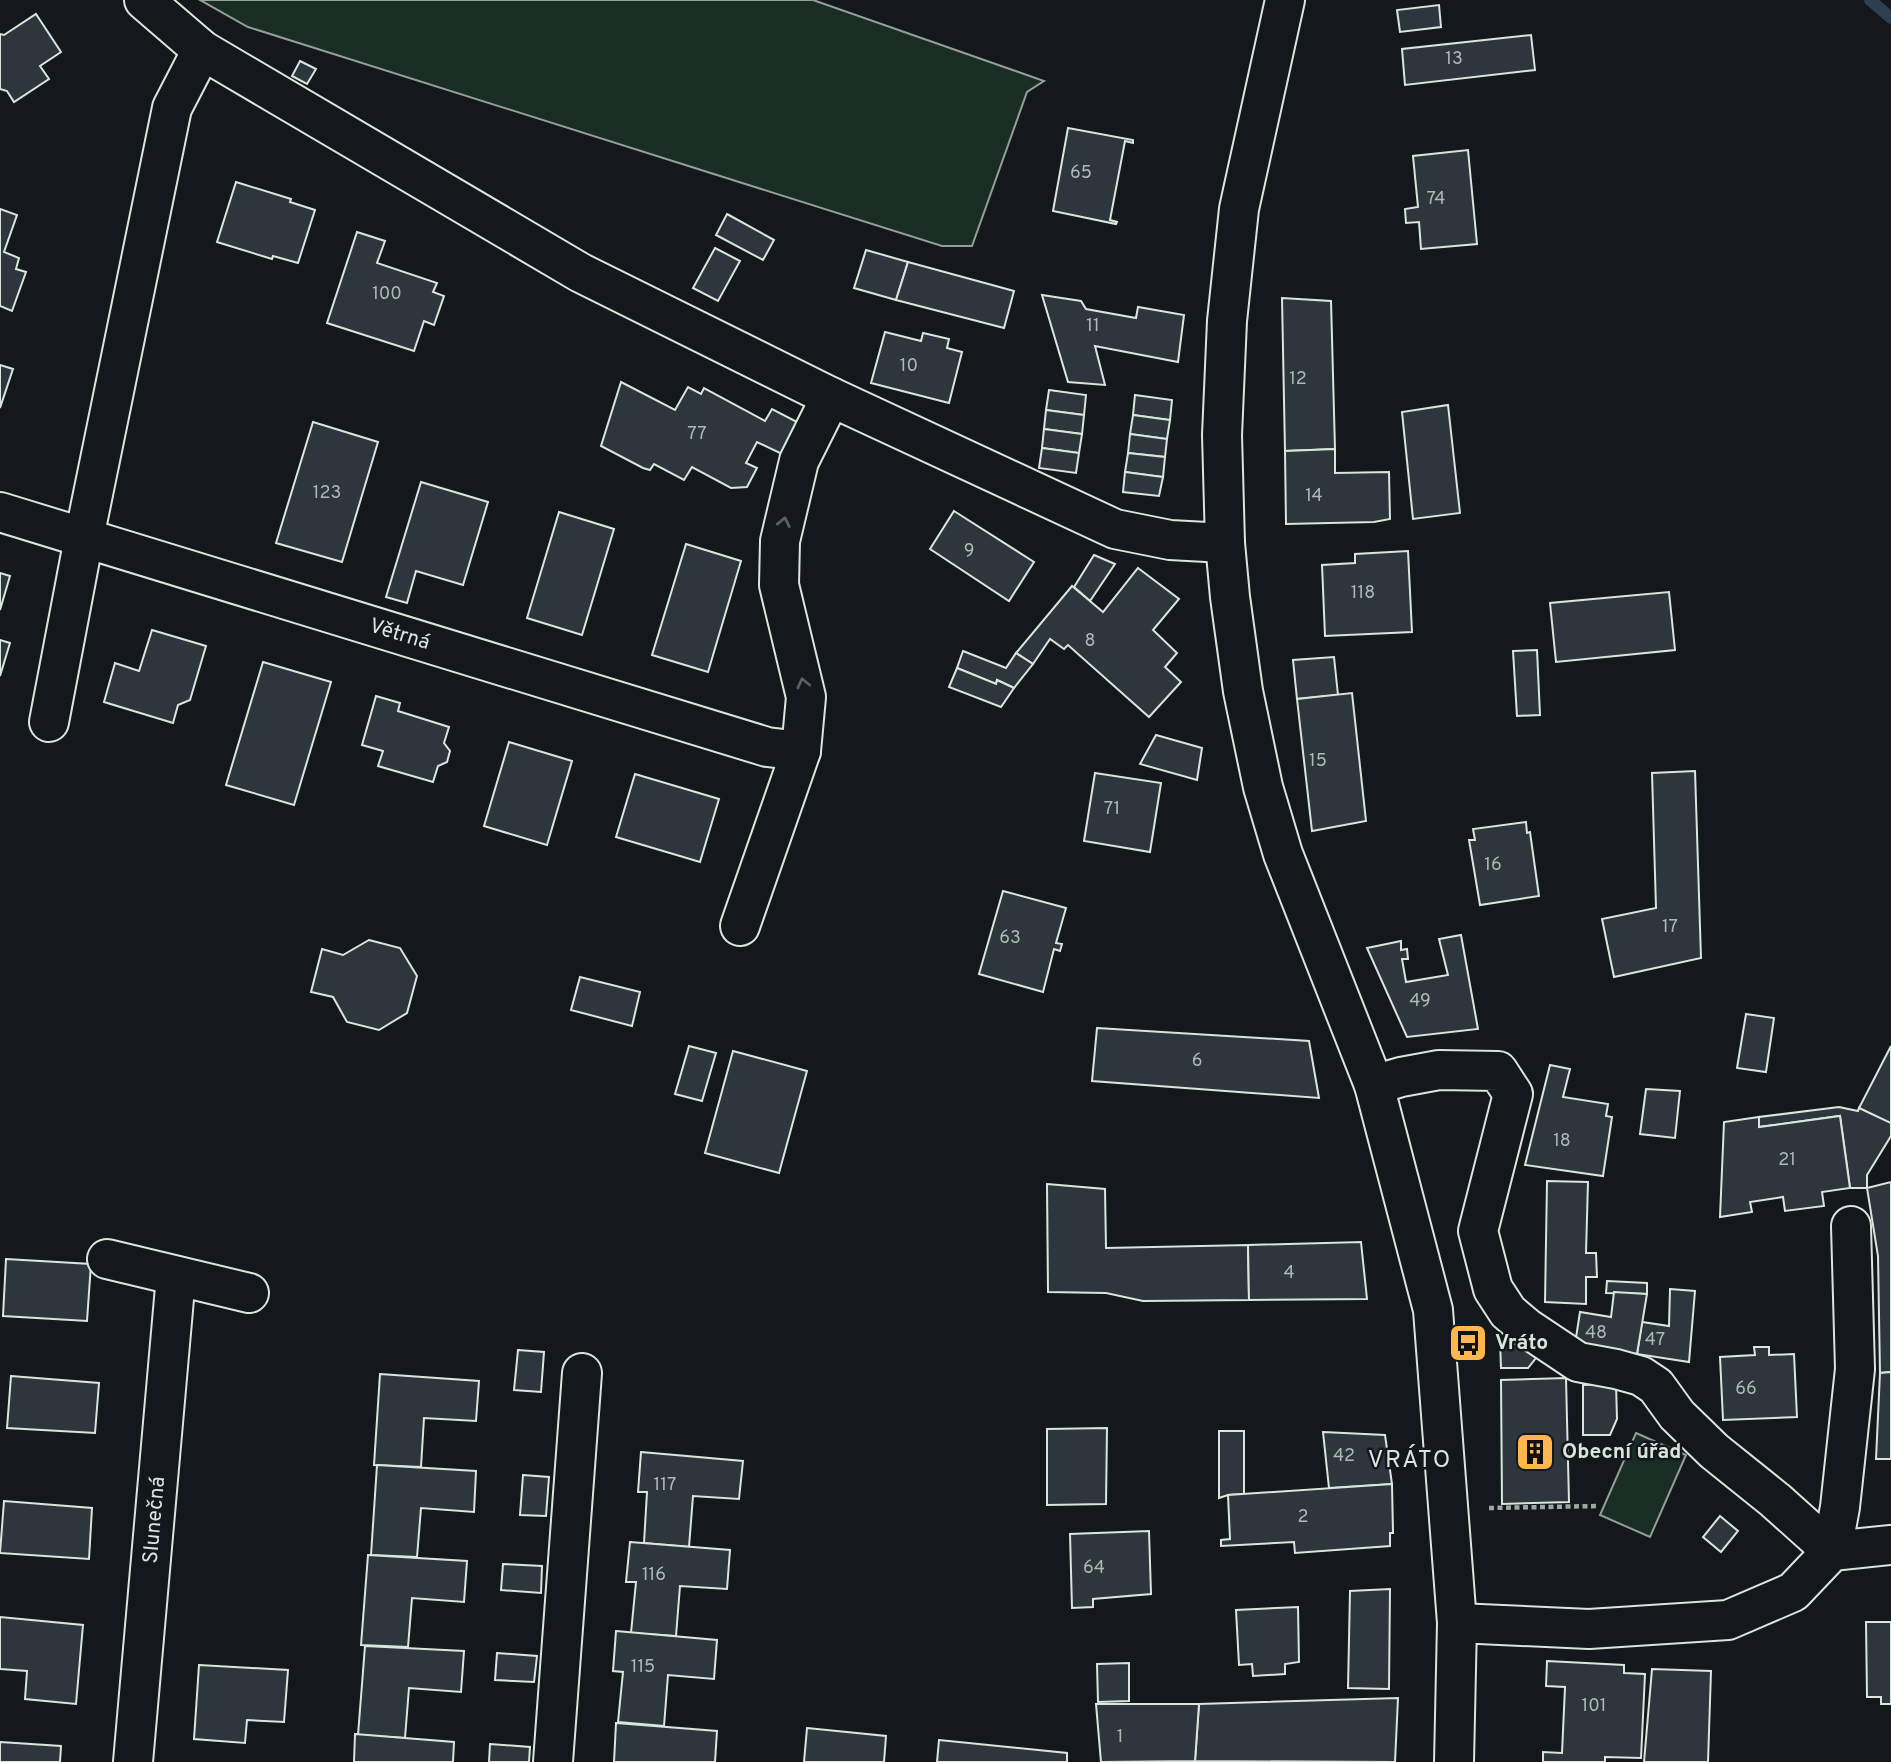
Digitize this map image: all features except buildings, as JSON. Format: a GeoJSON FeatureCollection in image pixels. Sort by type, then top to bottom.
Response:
{"type":"FeatureCollection","features":[{"type":"Feature","properties":{"kind":"street"},"geometry":{"type":"LineString","coordinates":[[144,0],[202,50],[581,273],[831,397],[1115,529],[1170,540],[1225,543]]}},
{"type":"Feature","properties":{"kind":"street"},"geometry":{"type":"LineString","coordinates":[[1285,0],[1237,221],[1227,321],[1222,435],[1225,543],[1242,691],[1263,787],[1283,854],[1374,1085],[1433,1310],[1457,1623],[1454,1762]]}},
{"type":"Feature","properties":{"kind":"street"},"geometry":{"type":"LineString","coordinates":[[49,722],[172,108],[202,50]]}},
{"type":"Feature","properties":{"kind":"street"},"geometry":{"type":"LineString","coordinates":[[740,926],[800,751],[806,697],[779,585],[780,541],[799,461],[831,397]]}},
{"type":"Feature","properties":{"kind":"street","name":"Větrná"},"geometry":{"type":"LineString","coordinates":[[0,512],[766,747],[800,751]]}},
{"type":"Feature","properties":{"kind":"street"},"geometry":{"type":"LineString","coordinates":[[1374,1085],[1439,1070],[1498,1071],[1513,1094],[1478,1231],[1493,1289],[1508,1312],[1578,1362],[1641,1376],[1656,1387],[1676,1415],[1714,1451],[1832,1551],[1891,1545]]}},
{"type":"Feature","properties":{"kind":"street"},"geometry":{"type":"LineString","coordinates":[[1457,1623],[1589,1629],[1728,1620],[1793,1592],[1832,1551],[1840,1507],[1855,1369],[1851,1226]]}},
{"type":"Feature","properties":{"kind":"street"},"geometry":{"type":"LineString","coordinates":[[107,1259],[249,1293]]}},
{"type":"Feature","properties":{"kind":"street","name":"Slunečná"},"geometry":{"type":"LineString","coordinates":[[133,1762],[176,1276]]}},
{"type":"Feature","properties":{"kind":"street"},"geometry":{"type":"LineString","coordinates":[[553,1762],[582,1373]]}},
{"type":"Feature","properties":{"kind":"path"},"geometry":{"type":"LineString","coordinates":[[1449,1508],[1598,1506]]}},
{"type":"Feature","properties":{"kind":"green space"},"geometry":{"type":"Polygon","coordinates":[[[200,0],[813,0],[1044,81],[1027,92],[972,246],[942,246],[248,27],[200,0]]]}},
{"type":"Feature","properties":{"kind":"green space"},"geometry":{"type":"Polygon","coordinates":[[[1636,1433],[1686,1455],[1650,1537],[1600,1515],[1636,1433]]]}},
{"type":"Feature","properties":{"kind":"waterway"},"geometry":{"type":"LineString","coordinates":[[1870,0],[1891,18]]}},
{"type":"Feature","properties":{"kind":"place","name":"Vráto"},"geometry":{"type":"Point","coordinates":[1468,1343]}},
{"type":"Feature","properties":{"kind":"place","name":"Obecní úřad"},"geometry":{"type":"Point","coordinates":[1535,1452]}},
{"type":"Feature","properties":{"kind":"district","name":"VRÁTO"},"geometry":{"type":"Point","coordinates":[1410,1461]}}]}
